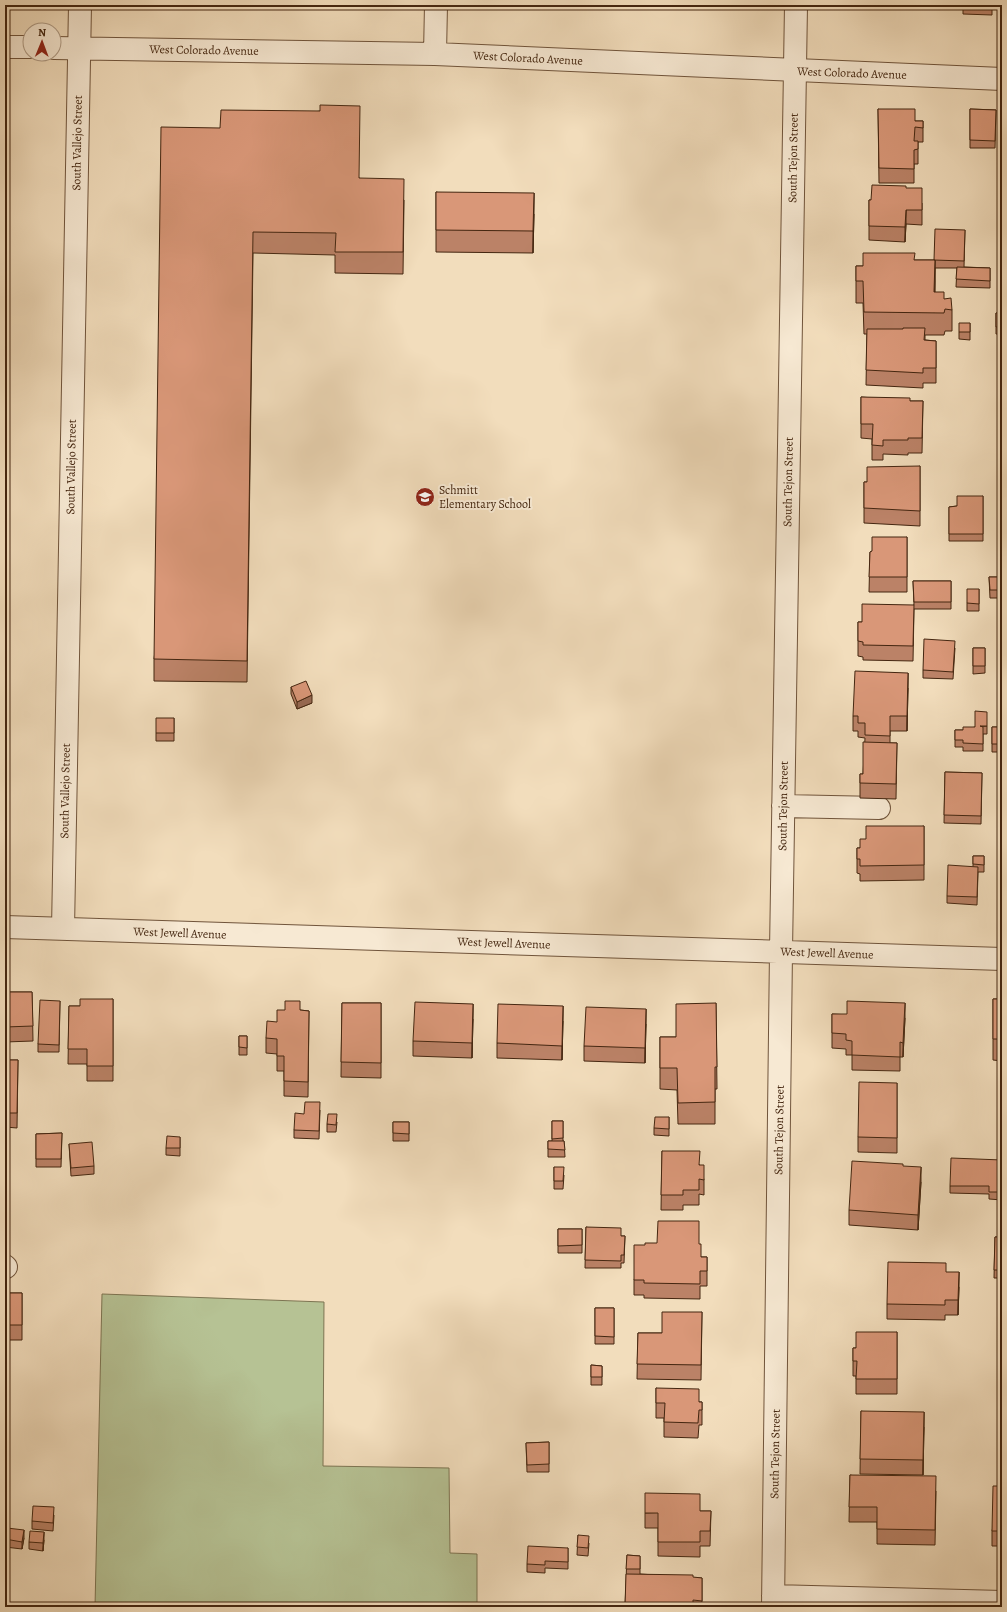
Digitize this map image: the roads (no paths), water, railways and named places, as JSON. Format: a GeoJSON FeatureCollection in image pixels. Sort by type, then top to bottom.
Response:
{"type":"FeatureCollection","features":[{"type":"Feature","properties":{"kind":"street","name":"South Vallejo Street"},"geometry":{"type":"LineString","coordinates":[[62,929],[80,5]]}},
{"type":"Feature","properties":{"kind":"street"},"geometry":{"type":"LineString","coordinates":[[435,54],[436,5]]}},
{"type":"Feature","properties":{"kind":"street","name":"South Tejon Street"},"geometry":{"type":"LineString","coordinates":[[773,1602],[783,806],[796,5]]}},
{"type":"Feature","properties":{"kind":"street"},"geometry":{"type":"LineString","coordinates":[[5,47],[22,47]]}},
{"type":"Feature","properties":{"kind":"street","name":"West Colorado Avenue"},"geometry":{"type":"LineString","coordinates":[[62,48],[435,54],[1002,79]]}},
{"type":"Feature","properties":{"kind":"street"},"geometry":{"type":"LineString","coordinates":[[783,806],[879,808]]}},
{"type":"Feature","properties":{"kind":"street","name":"West Jewell Avenue"},"geometry":{"type":"LineString","coordinates":[[5,927],[1002,959]]}},
{"type":"Feature","properties":{"kind":"street"},"geometry":{"type":"LineString","coordinates":[[773,1602],[1002,1602]]}},
{"type":"Feature","properties":{"kind":"place","name":"Schmitt Elementary School"},"geometry":{"type":"Point","coordinates":[425,497]}}]}
